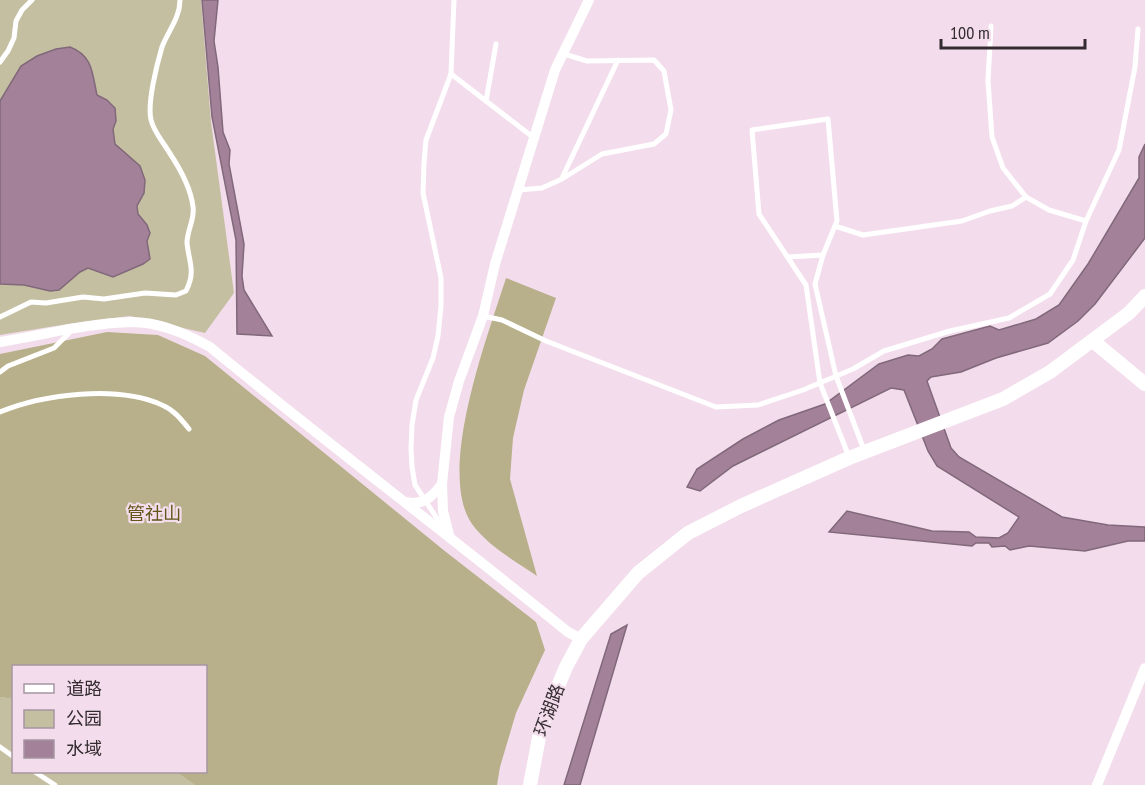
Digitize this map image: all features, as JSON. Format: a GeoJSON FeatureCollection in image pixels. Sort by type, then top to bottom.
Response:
{"type":"FeatureCollection","features":[{"type":"Feature","properties":{"kind":"street"},"geometry":{"type":"LineString","coordinates":[[449,535],[443,511],[442,484],[449,417],[459,381],[483,316],[495,264],[555,70],[589,0]]}},
{"type":"Feature","properties":{"kind":"street","name":"环湖路"},"geometry":{"type":"LineString","coordinates":[[530,785],[541,727],[580,639],[638,573],[688,533],[741,506],[865,451],[1003,399],[1050,372],[1129,313],[1145,296]]}},
{"type":"Feature","properties":{"kind":"street"},"geometry":{"type":"LineString","coordinates":[[0,342],[134,322],[160,326],[188,335],[210,347],[401,501],[449,535],[568,632],[580,639]]}},
{"type":"Feature","properties":{"kind":"street"},"geometry":{"type":"LineString","coordinates":[[1093,340],[1145,384]]}},
{"type":"Feature","properties":{"kind":"street"},"geometry":{"type":"LineString","coordinates":[[401,501],[414,504],[425,501],[442,484]]}},
{"type":"Feature","properties":{"kind":"street"},"geometry":{"type":"LineString","coordinates":[[1097,785],[1145,668]]}},
{"type":"Feature","properties":{"kind":"lane"},"geometry":{"type":"LineString","coordinates":[[0,62],[14,38],[16,21],[22,10],[32,0]]}},
{"type":"Feature","properties":{"kind":"lane"},"geometry":{"type":"LineString","coordinates":[[0,317],[31,302],[46,303],[83,297],[104,299],[145,293],[176,295],[186,291],[191,281],[192,267],[188,252],[187,232],[194,208],[187,186],[151,119],[150,104],[162,48],[177,19],[180,0]]}},
{"type":"Feature","properties":{"kind":"lane"},"geometry":{"type":"LineString","coordinates":[[449,535],[416,485],[412,467],[412,425],[416,400],[433,358],[441,306],[441,278],[423,193],[424,163],[426,140],[451,74],[454,0]]}},
{"type":"Feature","properties":{"kind":"lane"},"geometry":{"type":"LineString","coordinates":[[991,26],[988,81],[992,137],[1003,168],[1026,197],[1049,210],[1086,221]]}},
{"type":"Feature","properties":{"kind":"lane"},"geometry":{"type":"LineString","coordinates":[[483,316],[502,320],[546,341],[717,407],[758,405],[820,383],[884,351],[950,331],[1009,318],[1050,294],[1073,260],[1086,221],[1119,150],[1135,67],[1138,30]]}},
{"type":"Feature","properties":{"kind":"lane"},"geometry":{"type":"LineString","coordinates":[[486,101],[496,44]]}},
{"type":"Feature","properties":{"kind":"lane"},"geometry":{"type":"LineString","coordinates":[[518,190],[542,188],[562,179],[602,154],[654,144],[666,134],[671,110],[664,71],[654,60],[587,61],[562,53]]}},
{"type":"Feature","properties":{"kind":"lane"},"geometry":{"type":"LineString","coordinates":[[562,179],[618,60]]}},
{"type":"Feature","properties":{"kind":"lane"},"geometry":{"type":"LineString","coordinates":[[451,74],[534,138]]}},
{"type":"Feature","properties":{"kind":"lane"},"geometry":{"type":"LineString","coordinates":[[849,458],[820,383],[806,285],[759,214],[752,130],[828,119],[837,221],[823,255],[815,284],[836,376],[865,451]]}},
{"type":"Feature","properties":{"kind":"lane"},"geometry":{"type":"LineString","coordinates":[[835,226],[863,235],[962,221],[1012,206],[1026,197]]}},
{"type":"Feature","properties":{"kind":"lane"},"geometry":{"type":"LineString","coordinates":[[788,256],[823,255]]}},
{"type":"Feature","properties":{"kind":"lane"},"geometry":{"type":"LineString","coordinates":[[806,285],[815,284]]}},
{"type":"Feature","properties":{"kind":"lane"},"geometry":{"type":"LineString","coordinates":[[0,372],[8,366],[54,348],[72,330]]}},
{"type":"Feature","properties":{"kind":"lane"},"geometry":{"type":"LineString","coordinates":[[0,412],[18,405],[54,397],[108,394],[140,398],[163,405],[178,415],[189,429]]}},
{"type":"Feature","properties":{"kind":"lane"},"geometry":{"type":"LineString","coordinates":[[38,773],[55,785]]}},
{"type":"Feature","properties":{"kind":"green space"},"geometry":{"type":"Polygon","coordinates":[[[0,0],[201,0],[211,122],[234,293],[205,333],[130,316],[0,335],[0,0]]]}},
{"type":"Feature","properties":{"kind":"green space"},"geometry":{"type":"Polygon","coordinates":[[[506,278],[556,298],[524,390],[513,438],[510,479],[537,576],[502,553],[478,532],[462,501],[460,472],[462,438],[478,367],[506,278]]]}},
{"type":"Feature","properties":{"kind":"green space","name":"管社山"},"geometry":{"type":"Polygon","coordinates":[[[107,332],[158,335],[205,356],[446,552],[536,622],[545,650],[516,713],[497,785],[195,785],[177,773],[207,773],[207,665],[12,665],[12,699],[0,697],[0,354],[107,332]]]}},
{"type":"Feature","properties":{"kind":"green space"},"geometry":{"type":"Polygon","coordinates":[[[0,697],[12,699],[12,773],[177,773],[195,785],[0,785],[0,697]]]}},
{"type":"Feature","properties":{"kind":"water"},"geometry":{"type":"Polygon","coordinates":[[[202,0],[218,0],[214,41],[223,132],[230,150],[229,164],[244,244],[242,276],[244,290],[272,336],[237,334],[236,240],[212,117],[202,0]]]}},
{"type":"Feature","properties":{"kind":"water"},"geometry":{"type":"Polygon","coordinates":[[[70,47],[87,60],[97,95],[107,100],[115,108],[116,121],[113,129],[115,144],[140,166],[145,180],[144,193],[137,206],[138,214],[150,233],[147,241],[150,259],[113,277],[88,268],[59,290],[50,291],[24,285],[0,284],[0,101],[21,66],[37,56],[70,47]]]}},
{"type":"Feature","properties":{"kind":"water"},"geometry":{"type":"Polygon","coordinates":[[[1145,144],[1145,238],[1095,304],[1078,321],[1048,343],[996,358],[961,372],[931,377],[927,381],[951,448],[959,457],[1062,517],[1108,525],[1145,527],[1145,541],[1128,541],[1085,551],[1029,546],[1010,550],[1005,546],[992,547],[989,543],[976,543],[972,546],[829,532],[847,511],[932,531],[969,532],[976,537],[999,538],[1008,533],[1019,517],[937,466],[928,451],[904,390],[891,388],[733,466],[700,491],[687,487],[697,469],[743,439],[779,420],[825,404],[879,364],[908,355],[919,356],[932,349],[942,339],[990,326],[999,330],[1036,319],[1059,305],[1088,264],[1139,178],[1139,157],[1145,144]]]}},
{"type":"Feature","properties":{"kind":"water"},"geometry":{"type":"Polygon","coordinates":[[[627,625],[580,785],[564,785],[611,634],[627,625]]]}}]}
